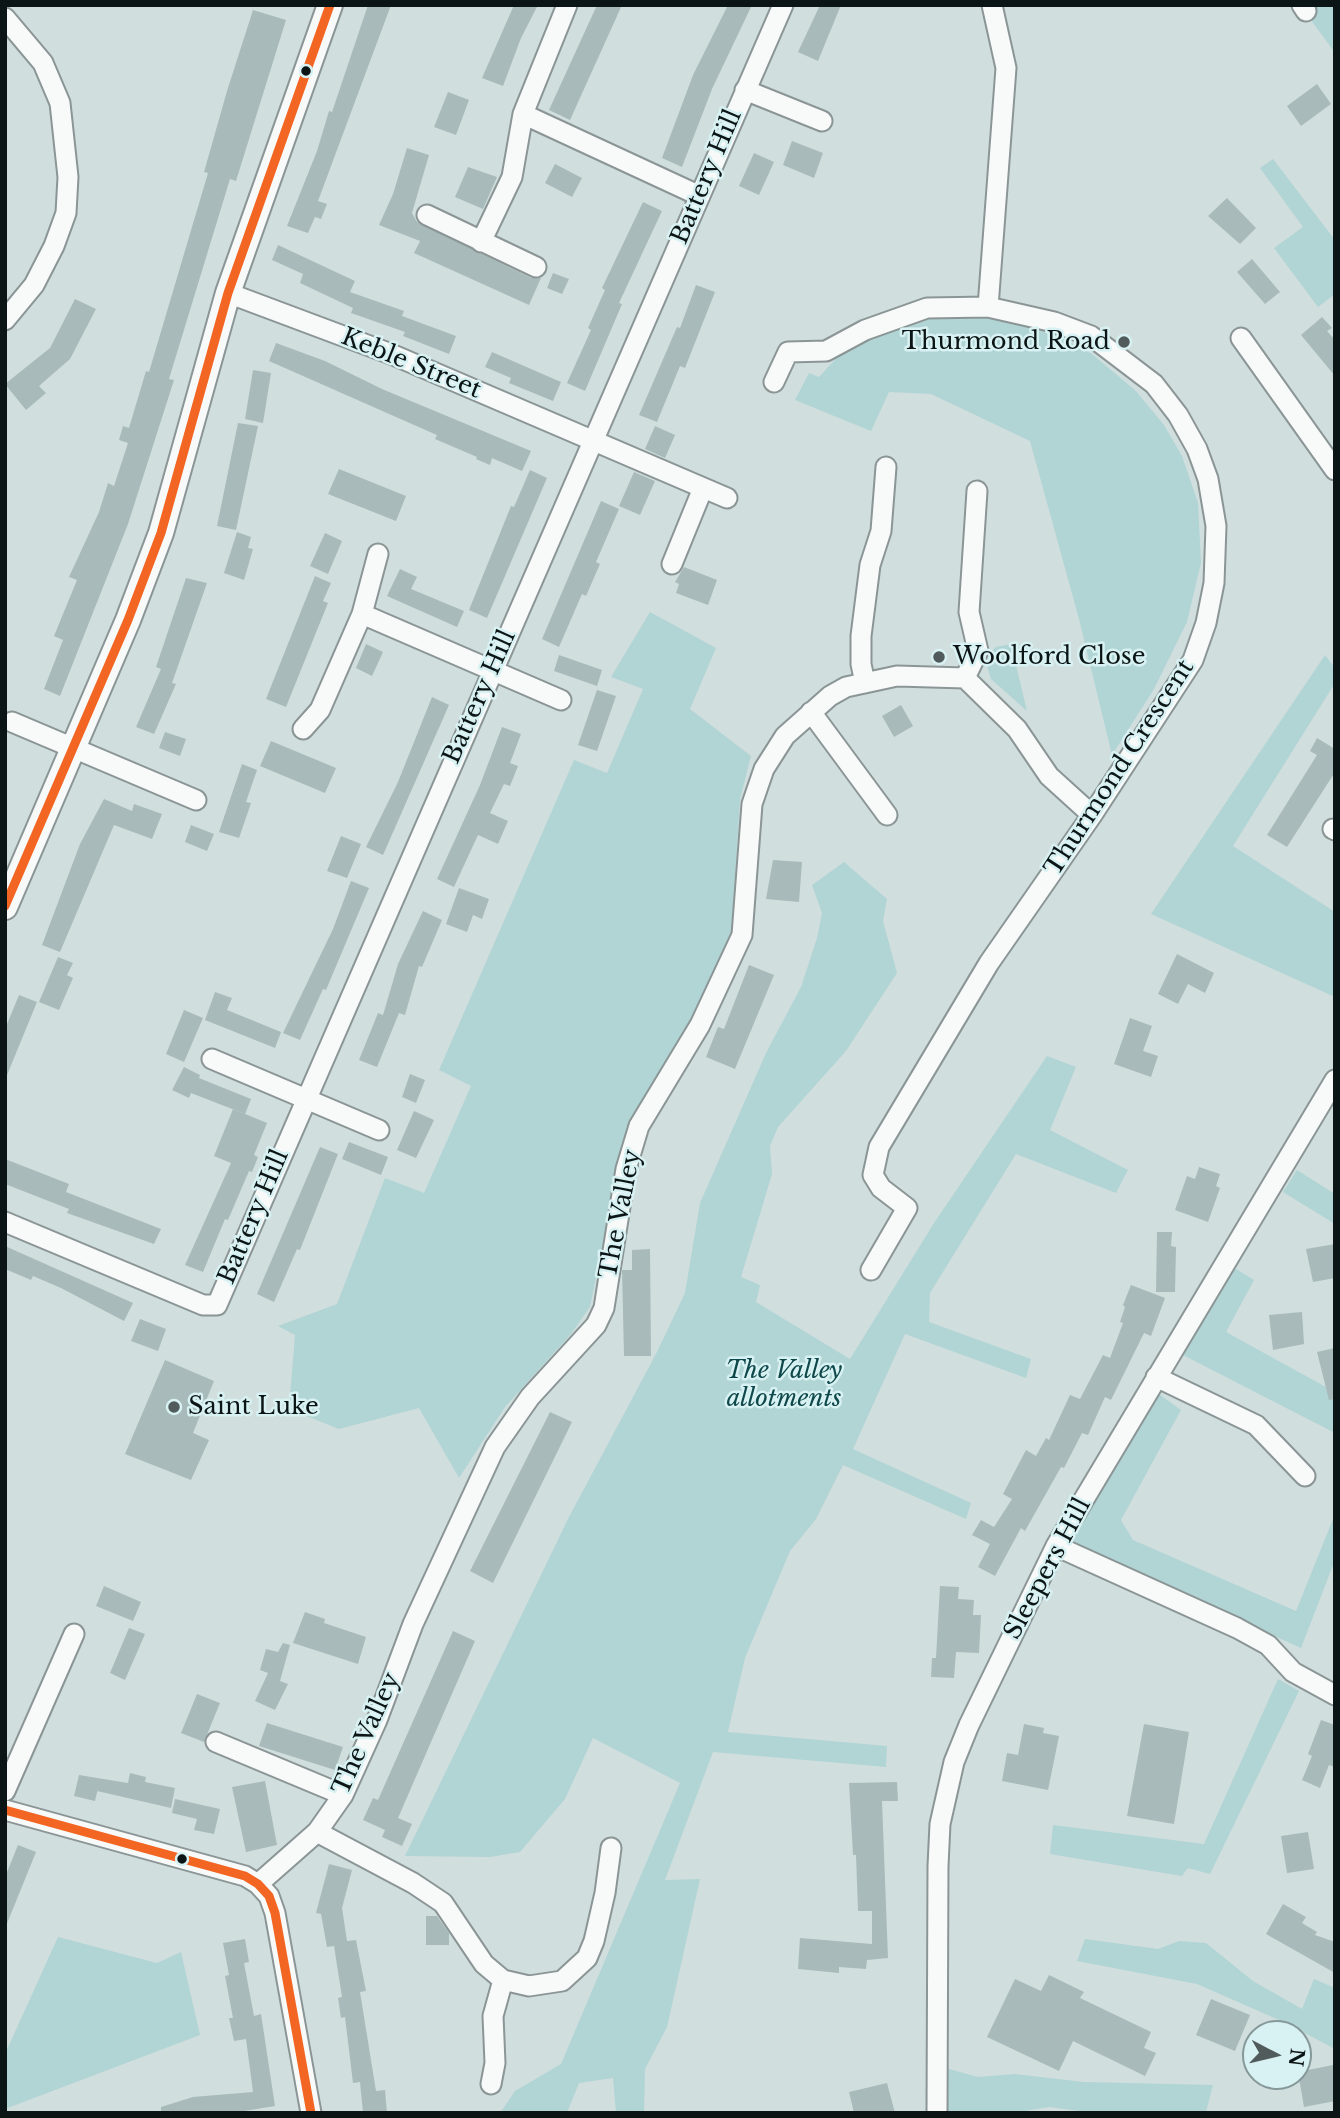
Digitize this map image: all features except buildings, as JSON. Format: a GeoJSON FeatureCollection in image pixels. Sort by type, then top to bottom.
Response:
{"type":"FeatureCollection","features":[{"type":"Feature","properties":{"kind":"street"},"geometry":{"type":"LineString","coordinates":[[5,907],[128,620],[160,533],[228,293],[330,5]]}},
{"type":"Feature","properties":{"kind":"street"},"geometry":{"type":"LineString","coordinates":[[481,242],[512,177],[523,114],[567,5]]}},
{"type":"Feature","properties":{"kind":"street","name":"Battery Hill"},"geometry":{"type":"LineString","coordinates":[[5,1222],[203,1305],[217,1305],[304,1099],[783,5]]}},
{"type":"Feature","properties":{"kind":"street"},"geometry":{"type":"LineString","coordinates":[[988,307],[1006,68],[992,5]]}},
{"type":"Feature","properties":{"kind":"street"},"geometry":{"type":"LineString","coordinates":[[5,18],[43,63],[60,103],[68,177],[66,213],[54,246],[34,285],[5,320]]}},
{"type":"Feature","properties":{"kind":"street","name":"Battery Hill"},"geometry":{"type":"LineString","coordinates":[[745,90],[822,121]]}},
{"type":"Feature","properties":{"kind":"street"},"geometry":{"type":"LineString","coordinates":[[523,114],[700,196]]}},
{"type":"Feature","properties":{"kind":"street"},"geometry":{"type":"LineString","coordinates":[[427,215],[536,267]]}},
{"type":"Feature","properties":{"kind":"street","name":"Keble Street"},"geometry":{"type":"LineString","coordinates":[[228,293],[391,354],[727,498]]}},
{"type":"Feature","properties":{"kind":"street","name":"Thurmond Crescent"},"geometry":{"type":"LineString","coordinates":[[774,382],[788,352],[826,351],[897,316],[927,308],[988,307],[1054,322],[1091,336],[1154,384],[1178,415],[1197,449],[1208,479],[1216,526],[1217,556],[1206,623],[1193,660],[1092,815],[989,963],[879,1147],[873,1175],[881,1188],[907,1208],[871,1270]]}},
{"type":"Feature","properties":{"kind":"street"},"geometry":{"type":"LineString","coordinates":[[1241,338],[1335,470]]}},
{"type":"Feature","properties":{"kind":"street"},"geometry":{"type":"LineString","coordinates":[[865,683],[861,664],[861,636],[870,565],[881,531],[886,467]]}},
{"type":"Feature","properties":{"kind":"street"},"geometry":{"type":"LineString","coordinates":[[672,564],[703,488]]}},
{"type":"Feature","properties":{"kind":"street"},"geometry":{"type":"LineString","coordinates":[[977,491],[969,612],[978,651],[965,678],[1010,721],[1049,776],[1092,815]]}},
{"type":"Feature","properties":{"kind":"street"},"geometry":{"type":"LineString","coordinates":[[303,729],[320,710],[362,614],[378,554]]}},
{"type":"Feature","properties":{"kind":"street"},"geometry":{"type":"LineString","coordinates":[[362,614],[561,700]]}},
{"type":"Feature","properties":{"kind":"street","name":"The Valley"},"geometry":{"type":"LineString","coordinates":[[258,1884],[317,1832],[343,1795],[377,1720],[413,1624],[495,1447],[530,1397],[584,1341],[600,1316],[626,1168],[639,1126],[700,1025],[732,960],[746,913],[747,833],[752,804],[764,769],[785,736],[811,712],[846,687],[897,676],[965,678]]}},
{"type":"Feature","properties":{"kind":"street"},"geometry":{"type":"LineString","coordinates":[[811,712],[887,815]]}},
{"type":"Feature","properties":{"kind":"street"},"geometry":{"type":"LineString","coordinates":[[12,722],[73,750],[197,800]]}},
{"type":"Feature","properties":{"kind":"street"},"geometry":{"type":"LineString","coordinates":[[212,1059],[379,1130]]}},
{"type":"Feature","properties":{"kind":"street","name":"Sleepers Hill"},"geometry":{"type":"LineString","coordinates":[[937,2113],[940,1824],[954,1762],[968,1726],[1056,1546],[1335,1080]]}},
{"type":"Feature","properties":{"kind":"street"},"geometry":{"type":"LineString","coordinates":[[1156,1377],[1256,1425],[1305,1476]]}},
{"type":"Feature","properties":{"kind":"street"},"geometry":{"type":"LineString","coordinates":[[1056,1546],[1237,1628],[1268,1645],[1293,1672],[1335,1695]]}},
{"type":"Feature","properties":{"kind":"street"},"geometry":{"type":"LineString","coordinates":[[5,1791],[74,1634]]}},
{"type":"Feature","properties":{"kind":"street"},"geometry":{"type":"LineString","coordinates":[[216,1742],[343,1795]]}},
{"type":"Feature","properties":{"kind":"street"},"geometry":{"type":"LineString","coordinates":[[5,1810],[245,1876],[258,1884],[269,1896],[275,1913],[311,2113]]}},
{"type":"Feature","properties":{"kind":"street"},"geometry":{"type":"LineString","coordinates":[[317,1832],[413,1883],[443,1903],[474,1951],[503,1980],[529,1986],[562,1981],[587,1958],[594,1941],[605,1893],[611,1848]]}},
{"type":"Feature","properties":{"kind":"street"},"geometry":{"type":"LineString","coordinates":[[491,2084],[495,2063],[493,2016],[503,1980]]}},
{"type":"Feature","properties":{"kind":"green space"},"geometry":{"type":"Polygon","coordinates":[[[1300,5],[1335,5],[1335,53],[1311,20],[1300,5]]]}},
{"type":"Feature","properties":{"kind":"green space"},"geometry":{"type":"Polygon","coordinates":[[[1273,159],[1335,240],[1335,294],[1318,307],[1274,248],[1303,227],[1260,168],[1273,159]]]}},
{"type":"Feature","properties":{"kind":"green space"},"geometry":{"type":"Polygon","coordinates":[[[926,316],[974,316],[1015,323],[1049,331],[1092,354],[1136,391],[1164,425],[1182,456],[1198,503],[1201,563],[1187,622],[1154,689],[1112,755],[1079,619],[1030,441],[931,394],[889,392],[871,431],[795,400],[809,373],[819,377],[842,352],[873,333],[926,316]]]}},
{"type":"Feature","properties":{"kind":"green space"},"geometry":{"type":"Polygon","coordinates":[[[650,612],[716,648],[690,709],[751,756],[740,799],[731,938],[681,1040],[614,1191],[590,1307],[571,1334],[505,1407],[459,1478],[419,1408],[339,1429],[289,1409],[295,1335],[278,1326],[337,1304],[385,1178],[424,1193],[471,1086],[439,1070],[574,760],[607,773],[643,689],[611,677],[650,612]]]}},
{"type":"Feature","properties":{"kind":"green space"},"geometry":{"type":"Polygon","coordinates":[[[1011,644],[1027,711],[991,679],[987,666],[988,655],[996,647],[1011,644]]]}},
{"type":"Feature","properties":{"kind":"green space"},"geometry":{"type":"Polygon","coordinates":[[[1325,655],[1335,668],[1335,683],[1233,846],[1335,912],[1335,997],[1151,914],[1325,655]]]}},
{"type":"Feature","properties":{"kind":"green space","name":"The Valley allotments"},"geometry":{"type":"Polygon","coordinates":[[[844,862],[887,899],[883,921],[897,973],[846,1051],[778,1127],[770,1146],[772,1174],[741,1277],[760,1285],[756,1302],[850,1359],[934,1223],[1047,1056],[1076,1067],[1050,1130],[1128,1170],[1116,1193],[1016,1154],[930,1293],[929,1322],[1031,1359],[1026,1378],[905,1334],[853,1449],[971,1503],[966,1519],[843,1465],[816,1519],[790,1551],[745,1658],[728,1732],[887,1746],[886,1767],[713,1752],[665,1880],[700,1879],[667,2027],[645,2069],[644,2113],[616,2113],[613,2078],[579,2083],[567,2113],[500,2113],[515,2091],[561,2064],[680,1783],[593,1738],[565,1799],[520,1852],[490,1857],[405,1856],[569,1517],[657,1352],[685,1293],[700,1203],[766,1053],[801,987],[817,938],[822,913],[812,885],[844,862]]]}},
{"type":"Feature","properties":{"kind":"green space"},"geometry":{"type":"Polygon","coordinates":[[[1297,1170],[1335,1194],[1335,1224],[1283,1192],[1297,1170]]]}},
{"type":"Feature","properties":{"kind":"green space"},"geometry":{"type":"Polygon","coordinates":[[[1233,1267],[1254,1280],[1226,1332],[1335,1392],[1335,1433],[1179,1353],[1233,1267]]]}},
{"type":"Feature","properties":{"kind":"green space"},"geometry":{"type":"Polygon","coordinates":[[[1156,1392],[1181,1410],[1121,1520],[1133,1540],[1296,1611],[1335,1514],[1335,1560],[1301,1648],[1071,1544],[1156,1392]]]}},
{"type":"Feature","properties":{"kind":"green space"},"geometry":{"type":"Polygon","coordinates":[[[1278,1679],[1299,1691],[1210,1874],[1188,1868],[1182,1876],[1050,1854],[1053,1825],[1204,1844],[1278,1679]]]}},
{"type":"Feature","properties":{"kind":"green space"},"geometry":{"type":"Polygon","coordinates":[[[58,1937],[157,1963],[181,1952],[200,2035],[5,2109],[5,2054],[58,1937]]]}},
{"type":"Feature","properties":{"kind":"green space"},"geometry":{"type":"Polygon","coordinates":[[[1085,1939],[1158,1949],[1179,1941],[1206,1943],[1253,1981],[1302,2009],[1314,1979],[1335,1988],[1335,2049],[1312,2037],[1312,2020],[1279,2020],[1197,1984],[1077,1961],[1085,1939]]]}},
{"type":"Feature","properties":{"kind":"green space"},"geometry":{"type":"Polygon","coordinates":[[[942,2067],[978,2077],[1015,2074],[1084,2082],[1213,2085],[1206,2112],[1203,2113],[1094,2113],[1049,2107],[1012,2113],[942,2113],[942,2067]]]}},
{"type":"Feature","properties":{"kind":"transit line"},"geometry":{"type":"LineString","coordinates":[[5,906],[128,620],[161,533],[228,293],[330,5]]}},
{"type":"Feature","properties":{"kind":"transit line"},"geometry":{"type":"LineString","coordinates":[[5,1810],[245,1876],[258,1884],[269,1896],[275,1913],[311,2113]]}},
{"type":"Feature","properties":{"kind":"place","name":"Thurmond Road"},"geometry":{"type":"Point","coordinates":[1124,342]}},
{"type":"Feature","properties":{"kind":"place","name":"Woolford Close"},"geometry":{"type":"Point","coordinates":[939,657]}},
{"type":"Feature","properties":{"kind":"place","name":"Saint Luke"},"geometry":{"type":"Point","coordinates":[174,1407]}}]}
